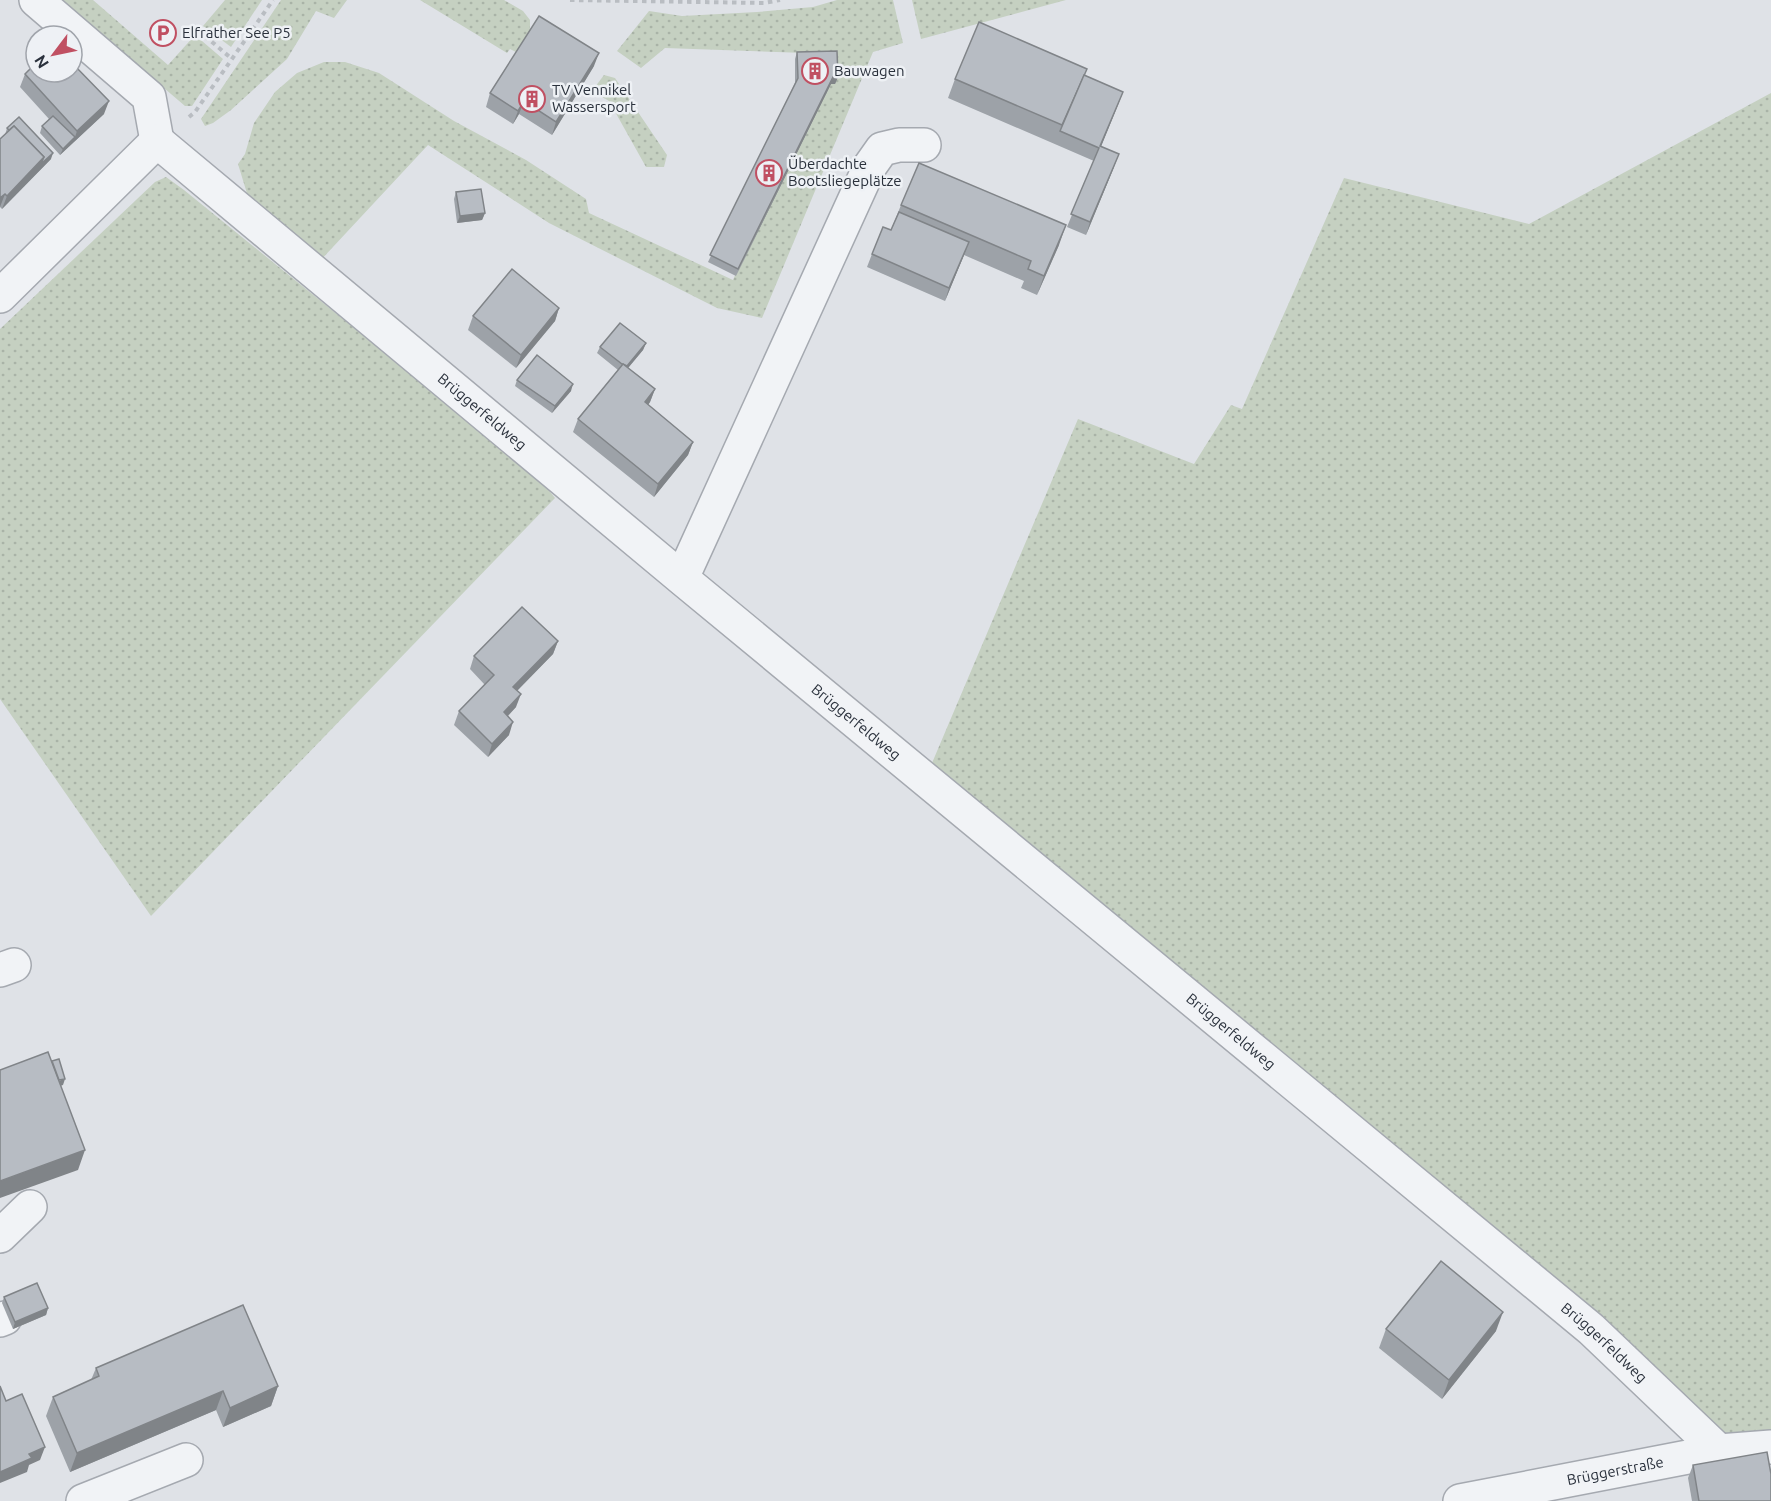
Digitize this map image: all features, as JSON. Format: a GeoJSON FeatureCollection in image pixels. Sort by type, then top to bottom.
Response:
{"type":"FeatureCollection","features":[{"type":"Feature","properties":{"kind":"street"},"geometry":{"type":"LineString","coordinates":[[0,296],[157,141],[149,97],[36,0]]}},
{"type":"Feature","properties":{"kind":"street","name":"Brüggerfeldweg"},"geometry":{"type":"LineString","coordinates":[[157,141],[682,578],[1592,1329],[1719,1451]]}},
{"type":"Feature","properties":{"kind":"street"},"geometry":{"type":"LineString","coordinates":[[682,578],[870,166],[882,148],[899,145],[924,146]]}},
{"type":"Feature","properties":{"kind":"street"},"geometry":{"type":"LineString","coordinates":[[0,1236],[30,1207]]}},
{"type":"Feature","properties":{"kind":"street","name":"Brüggerstraße"},"geometry":{"type":"LineString","coordinates":[[1460,1501],[1719,1451],[1771,1447]]}},
{"type":"Feature","properties":{"kind":"street"},"geometry":{"type":"LineString","coordinates":[[83,1501],[186,1461]]}},
{"type":"Feature","properties":{"kind":"path"},"geometry":{"type":"LineString","coordinates":[[157,141],[195,112],[273,0]]}},
{"type":"Feature","properties":{"kind":"path"},"geometry":{"type":"LineString","coordinates":[[570,0],[764,3],[780,0]]}},
{"type":"Feature","properties":{"kind":"path"},"geometry":{"type":"LineString","coordinates":[[198,30],[232,59]]}},
{"type":"Feature","properties":{"kind":"green space"},"geometry":{"type":"Polygon","coordinates":[[[61,0],[93,0],[168,65],[195,35],[223,59],[192,106],[185,106],[61,0]]]}},
{"type":"Feature","properties":{"kind":"green space"},"geometry":{"type":"Polygon","coordinates":[[[225,0],[262,0],[231,47],[203,26],[225,0]]]}},
{"type":"Feature","properties":{"kind":"green space"},"geometry":{"type":"Polygon","coordinates":[[[281,0],[347,0],[334,18],[316,11],[287,59],[231,110],[205,126],[201,119],[281,0]]]}},
{"type":"Feature","properties":{"kind":"green space"},"geometry":{"type":"Polygon","coordinates":[[[420,0],[504,0],[523,11],[530,20],[530,31],[516,52],[510,49],[507,53],[420,0]]]}},
{"type":"Feature","properties":{"kind":"green space"},"geometry":{"type":"Polygon","coordinates":[[[837,0],[893,0],[903,43],[873,52],[762,318],[717,308],[549,223],[428,145],[319,262],[253,213],[238,164],[245,154],[254,123],[275,92],[297,73],[324,62],[345,62],[379,73],[454,121],[526,160],[586,199],[589,213],[733,280],[834,54],[665,48],[641,68],[617,51],[649,11],[682,16],[757,12],[813,7],[837,0]]]}},
{"type":"Feature","properties":{"kind":"green space"},"geometry":{"type":"Polygon","coordinates":[[[912,0],[1066,0],[921,39],[912,0]]]}},
{"type":"Feature","properties":{"kind":"green space"},"geometry":{"type":"Polygon","coordinates":[[[604,75],[615,78],[667,155],[664,167],[646,167],[609,101],[592,91],[604,75]]]}},
{"type":"Feature","properties":{"kind":"green space"},"geometry":{"type":"Polygon","coordinates":[[[1771,93],[1771,1433],[1724,1438],[932,763],[1078,419],[1194,464],[1231,405],[1242,409],[1344,178],[1529,224],[1771,93]]]}},
{"type":"Feature","properties":{"kind":"green space"},"geometry":{"type":"Polygon","coordinates":[[[166,177],[539,478],[555,498],[151,916],[0,699],[0,329],[155,182],[166,177]]]}},
{"type":"Feature","properties":{"kind":"building"},"geometry":{"type":"Polygon","coordinates":[[[539,16],[599,53],[556,122],[524,101],[518,111],[490,93],[539,16]]]}},
{"type":"Feature","properties":{"kind":"building"},"geometry":{"type":"Polygon","coordinates":[[[979,22],[1087,69],[1062,125],[955,79],[979,22]]]}},
{"type":"Feature","properties":{"kind":"building","name":"Überdachte Bootsliegeplätze"},"geometry":{"type":"Polygon","coordinates":[[[837,51],[838,77],[833,77],[738,269],[710,255],[798,78],[797,52],[837,51]]]}},
{"type":"Feature","properties":{"kind":"building"},"geometry":{"type":"Polygon","coordinates":[[[84,75],[109,101],[77,131],[34,84],[84,84],[84,75]]]}},
{"type":"Feature","properties":{"kind":"building"},"geometry":{"type":"Polygon","coordinates":[[[1084,75],[1123,92],[1100,146],[1119,154],[1090,222],[1071,214],[1099,148],[1060,131],[1084,75]]]}},
{"type":"Feature","properties":{"kind":"building"},"geometry":{"type":"Polygon","coordinates":[[[53,116],[75,137],[63,149],[42,126],[53,116]]]}},
{"type":"Feature","properties":{"kind":"building"},"geometry":{"type":"Polygon","coordinates":[[[19,117],[53,153],[41,164],[44,157],[14,126],[9,130],[7,128],[19,117]]]}},
{"type":"Feature","properties":{"kind":"building"},"geometry":{"type":"Polygon","coordinates":[[[14,126],[44,157],[7,196],[5,194],[0,198],[0,139],[14,126]]]}},
{"type":"Feature","properties":{"kind":"building"},"geometry":{"type":"Polygon","coordinates":[[[919,163],[1066,225],[1044,276],[1028,269],[1031,261],[901,205],[919,163]]]}},
{"type":"Feature","properties":{"kind":"building"},"geometry":{"type":"Polygon","coordinates":[[[481,189],[485,213],[460,216],[456,192],[481,189]]]}},
{"type":"Feature","properties":{"kind":"building"},"geometry":{"type":"Polygon","coordinates":[[[899,212],[969,242],[949,288],[872,254],[883,227],[891,230],[899,212]]]}},
{"type":"Feature","properties":{"kind":"building"},"geometry":{"type":"Polygon","coordinates":[[[512,269],[559,308],[521,355],[473,316],[512,269]]]}},
{"type":"Feature","properties":{"kind":"building"},"geometry":{"type":"Polygon","coordinates":[[[620,323],[646,343],[627,366],[600,347],[620,323]]]}},
{"type":"Feature","properties":{"kind":"building"},"geometry":{"type":"Polygon","coordinates":[[[537,355],[573,384],[555,406],[517,380],[537,355]]]}},
{"type":"Feature","properties":{"kind":"building"},"geometry":{"type":"Polygon","coordinates":[[[623,364],[655,389],[645,402],[693,442],[658,484],[578,419],[623,364]]]}},
{"type":"Feature","properties":{"kind":"building"},"geometry":{"type":"Polygon","coordinates":[[[522,607],[558,641],[513,687],[521,694],[504,712],[513,722],[492,744],[459,711],[494,675],[474,656],[522,607]]]}},
{"type":"Feature","properties":{"kind":"building"},"geometry":{"type":"Polygon","coordinates":[[[48,1052],[85,1150],[0,1181],[0,1070],[48,1052]]]}},
{"type":"Feature","properties":{"kind":"building"},"geometry":{"type":"Polygon","coordinates":[[[59,1059],[65,1079],[59,1080],[52,1061],[59,1059]]]}},
{"type":"Feature","properties":{"kind":"building"},"geometry":{"type":"Polygon","coordinates":[[[1441,1261],[1503,1312],[1449,1380],[1386,1329],[1441,1261]]]}},
{"type":"Feature","properties":{"kind":"building"},"geometry":{"type":"Polygon","coordinates":[[[37,1283],[48,1308],[15,1322],[4,1297],[37,1283]]]}},
{"type":"Feature","properties":{"kind":"building"},"geometry":{"type":"Polygon","coordinates":[[[243,1305],[278,1386],[230,1408],[223,1391],[77,1453],[53,1397],[99,1376],[96,1368],[243,1305]]]}},
{"type":"Feature","properties":{"kind":"building"},"geometry":{"type":"Polygon","coordinates":[[[0,1386],[6,1401],[22,1394],[45,1447],[29,1454],[32,1458],[0,1472],[0,1386]]]}},
{"type":"Feature","properties":{"kind":"building"},"geometry":{"type":"Polygon","coordinates":[[[1767,1452],[1771,1474],[1771,1501],[1699,1501],[1693,1465],[1767,1452]]]}},
{"type":"Feature","properties":{"kind":"place","name":"Elfrather See P5"},"geometry":{"type":"Point","coordinates":[163,33]}},
{"type":"Feature","properties":{"kind":"place","name":"Bauwagen"},"geometry":{"type":"Point","coordinates":[815,71]}},
{"type":"Feature","properties":{"kind":"place","name":"TV Vennikel Wassersport"},"geometry":{"type":"Point","coordinates":[532,99]}},
{"type":"Feature","properties":{"kind":"place","name":"Überdachte Bootsliegeplätze"},"geometry":{"type":"Point","coordinates":[769,173]}}]}
